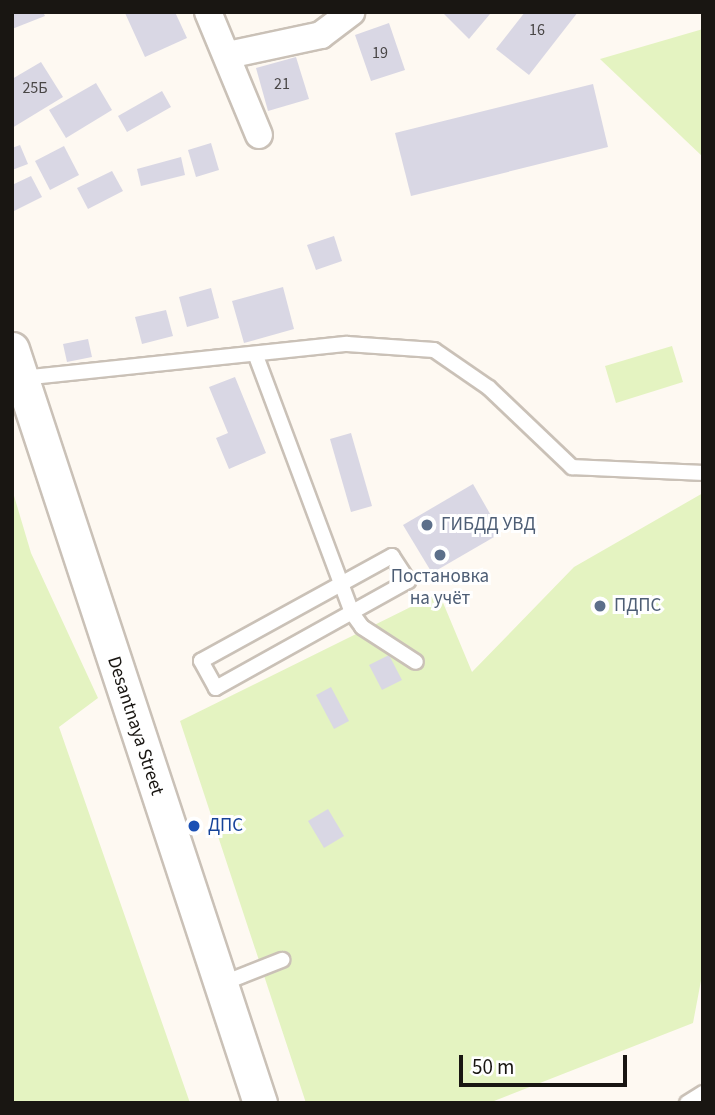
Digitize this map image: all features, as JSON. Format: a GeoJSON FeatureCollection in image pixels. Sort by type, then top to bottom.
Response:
{"type":"FeatureCollection","features":[{"type":"Feature","properties":{"kind":"street"},"geometry":{"type":"LineString","coordinates":[[208,12],[259,135]]}},
{"type":"Feature","properties":{"kind":"street"},"geometry":{"type":"LineString","coordinates":[[228,55],[321,35],[351,12]]}},
{"type":"Feature","properties":{"kind":"street","name":"Desantnaya Street"},"geometry":{"type":"LineString","coordinates":[[17,364],[260,1103]]}},
{"type":"Feature","properties":{"kind":"lane"},"geometry":{"type":"LineString","coordinates":[[17,364],[256,356],[347,344],[434,350],[489,388],[572,467],[703,473]]}},
{"type":"Feature","properties":{"kind":"lane"},"geometry":{"type":"LineString","coordinates":[[256,356],[338,586],[352,613],[362,627],[416,662]]}},
{"type":"Feature","properties":{"kind":"lane"},"geometry":{"type":"LineString","coordinates":[[392,556],[408,581],[352,613],[216,688],[201,661],[392,556]]}},
{"type":"Feature","properties":{"kind":"lane"},"geometry":{"type":"LineString","coordinates":[[221,984],[282,960]]}},
{"type":"Feature","properties":{"kind":"lane"},"geometry":{"type":"LineString","coordinates":[[687,1103],[703,1093]]}},
{"type":"Feature","properties":{"kind":"green space"},"geometry":{"type":"Polygon","coordinates":[[[703,29],[703,157],[600,59],[703,29]]]}},
{"type":"Feature","properties":{"kind":"green space"},"geometry":{"type":"Polygon","coordinates":[[[672,346],[683,382],[616,403],[605,366],[672,346]]]}},
{"type":"Feature","properties":{"kind":"green space"},"geometry":{"type":"Polygon","coordinates":[[[12,489],[31,553],[98,698],[59,727],[190,1103],[12,1103],[12,489]]]}},
{"type":"Feature","properties":{"kind":"green space"},"geometry":{"type":"Polygon","coordinates":[[[703,493],[703,970],[693,1023],[489,1103],[306,1103],[180,721],[439,593],[472,672],[574,567],[703,493]]]}},
{"type":"Feature","properties":{"kind":"building"},"geometry":{"type":"Polygon","coordinates":[[[12,12],[43,12],[45,16],[12,29],[12,12]]]}},
{"type":"Feature","properties":{"kind":"building"},"geometry":{"type":"Polygon","coordinates":[[[175,12],[187,38],[145,57],[125,13],[175,12]]]}},
{"type":"Feature","properties":{"kind":"building"},"geometry":{"type":"Polygon","coordinates":[[[442,12],[488,12],[490,14],[469,39],[442,12]]]}},
{"type":"Feature","properties":{"kind":"building"},"geometry":{"type":"Polygon","coordinates":[[[525,12],[578,12],[529,75],[496,49],[525,12]]]}},
{"type":"Feature","properties":{"kind":"building"},"geometry":{"type":"Polygon","coordinates":[[[389,23],[405,70],[371,81],[355,35],[389,23]]]}},
{"type":"Feature","properties":{"kind":"building"},"geometry":{"type":"Polygon","coordinates":[[[296,57],[309,99],[268,111],[256,68],[296,57]]]}},
{"type":"Feature","properties":{"kind":"building"},"geometry":{"type":"Polygon","coordinates":[[[41,62],[63,97],[12,128],[12,79],[41,62]]]}},
{"type":"Feature","properties":{"kind":"building"},"geometry":{"type":"Polygon","coordinates":[[[96,83],[112,110],[66,138],[49,110],[96,83]]]}},
{"type":"Feature","properties":{"kind":"building"},"geometry":{"type":"Polygon","coordinates":[[[593,84],[608,147],[411,196],[395,133],[593,84]]]}},
{"type":"Feature","properties":{"kind":"building"},"geometry":{"type":"Polygon","coordinates":[[[162,91],[171,107],[127,132],[118,116],[162,91]]]}},
{"type":"Feature","properties":{"kind":"building"},"geometry":{"type":"Polygon","coordinates":[[[211,143],[219,170],[196,177],[188,150],[211,143]]]}},
{"type":"Feature","properties":{"kind":"building"},"geometry":{"type":"Polygon","coordinates":[[[20,145],[28,164],[12,170],[12,148],[20,145]]]}},
{"type":"Feature","properties":{"kind":"building"},"geometry":{"type":"Polygon","coordinates":[[[64,146],[79,175],[50,190],[35,161],[64,146]]]}},
{"type":"Feature","properties":{"kind":"building"},"geometry":{"type":"Polygon","coordinates":[[[181,157],[185,175],[141,186],[137,169],[181,157]]]}},
{"type":"Feature","properties":{"kind":"building"},"geometry":{"type":"Polygon","coordinates":[[[112,171],[123,191],[88,209],[77,188],[112,171]]]}},
{"type":"Feature","properties":{"kind":"building"},"geometry":{"type":"Polygon","coordinates":[[[31,176],[42,197],[12,212],[12,185],[31,176]]]}},
{"type":"Feature","properties":{"kind":"building"},"geometry":{"type":"Polygon","coordinates":[[[334,236],[342,261],[316,270],[307,245],[334,236]]]}},
{"type":"Feature","properties":{"kind":"building"},"geometry":{"type":"Polygon","coordinates":[[[283,287],[294,329],[244,343],[232,301],[283,287]]]}},
{"type":"Feature","properties":{"kind":"building"},"geometry":{"type":"Polygon","coordinates":[[[211,288],[219,318],[187,327],[179,297],[211,288]]]}},
{"type":"Feature","properties":{"kind":"building"},"geometry":{"type":"Polygon","coordinates":[[[166,310],[173,336],[142,344],[135,317],[166,310]]]}},
{"type":"Feature","properties":{"kind":"building"},"geometry":{"type":"Polygon","coordinates":[[[88,339],[92,357],[67,362],[63,344],[88,339]]]}},
{"type":"Feature","properties":{"kind":"building"},"geometry":{"type":"Polygon","coordinates":[[[235,377],[266,453],[229,469],[216,438],[228,433],[209,387],[235,377]]]}},
{"type":"Feature","properties":{"kind":"building"},"geometry":{"type":"Polygon","coordinates":[[[351,433],[372,506],[351,512],[330,439],[351,433]]]}},
{"type":"Feature","properties":{"kind":"building"},"geometry":{"type":"Polygon","coordinates":[[[473,484],[501,533],[432,573],[403,525],[473,484]]]}},
{"type":"Feature","properties":{"kind":"building"},"geometry":{"type":"Polygon","coordinates":[[[389,655],[402,680],[382,690],[369,665],[389,655]]]}},
{"type":"Feature","properties":{"kind":"building"},"geometry":{"type":"Polygon","coordinates":[[[331,687],[349,721],[334,729],[316,695],[331,687]]]}},
{"type":"Feature","properties":{"kind":"building"},"geometry":{"type":"Polygon","coordinates":[[[328,809],[344,836],[324,848],[308,821],[328,809]]]}},
{"type":"Feature","properties":{"kind":"place","name":"ГИБДД УВД"},"geometry":{"type":"Point","coordinates":[427,525]}},
{"type":"Feature","properties":{"kind":"place","name":"Постановка на учёт"},"geometry":{"type":"Point","coordinates":[440,555]}},
{"type":"Feature","properties":{"kind":"place","name":"ПДПС"},"geometry":{"type":"Point","coordinates":[600,606]}},
{"type":"Feature","properties":{"kind":"place","name":"ДПС"},"geometry":{"type":"Point","coordinates":[194,826]}}]}
